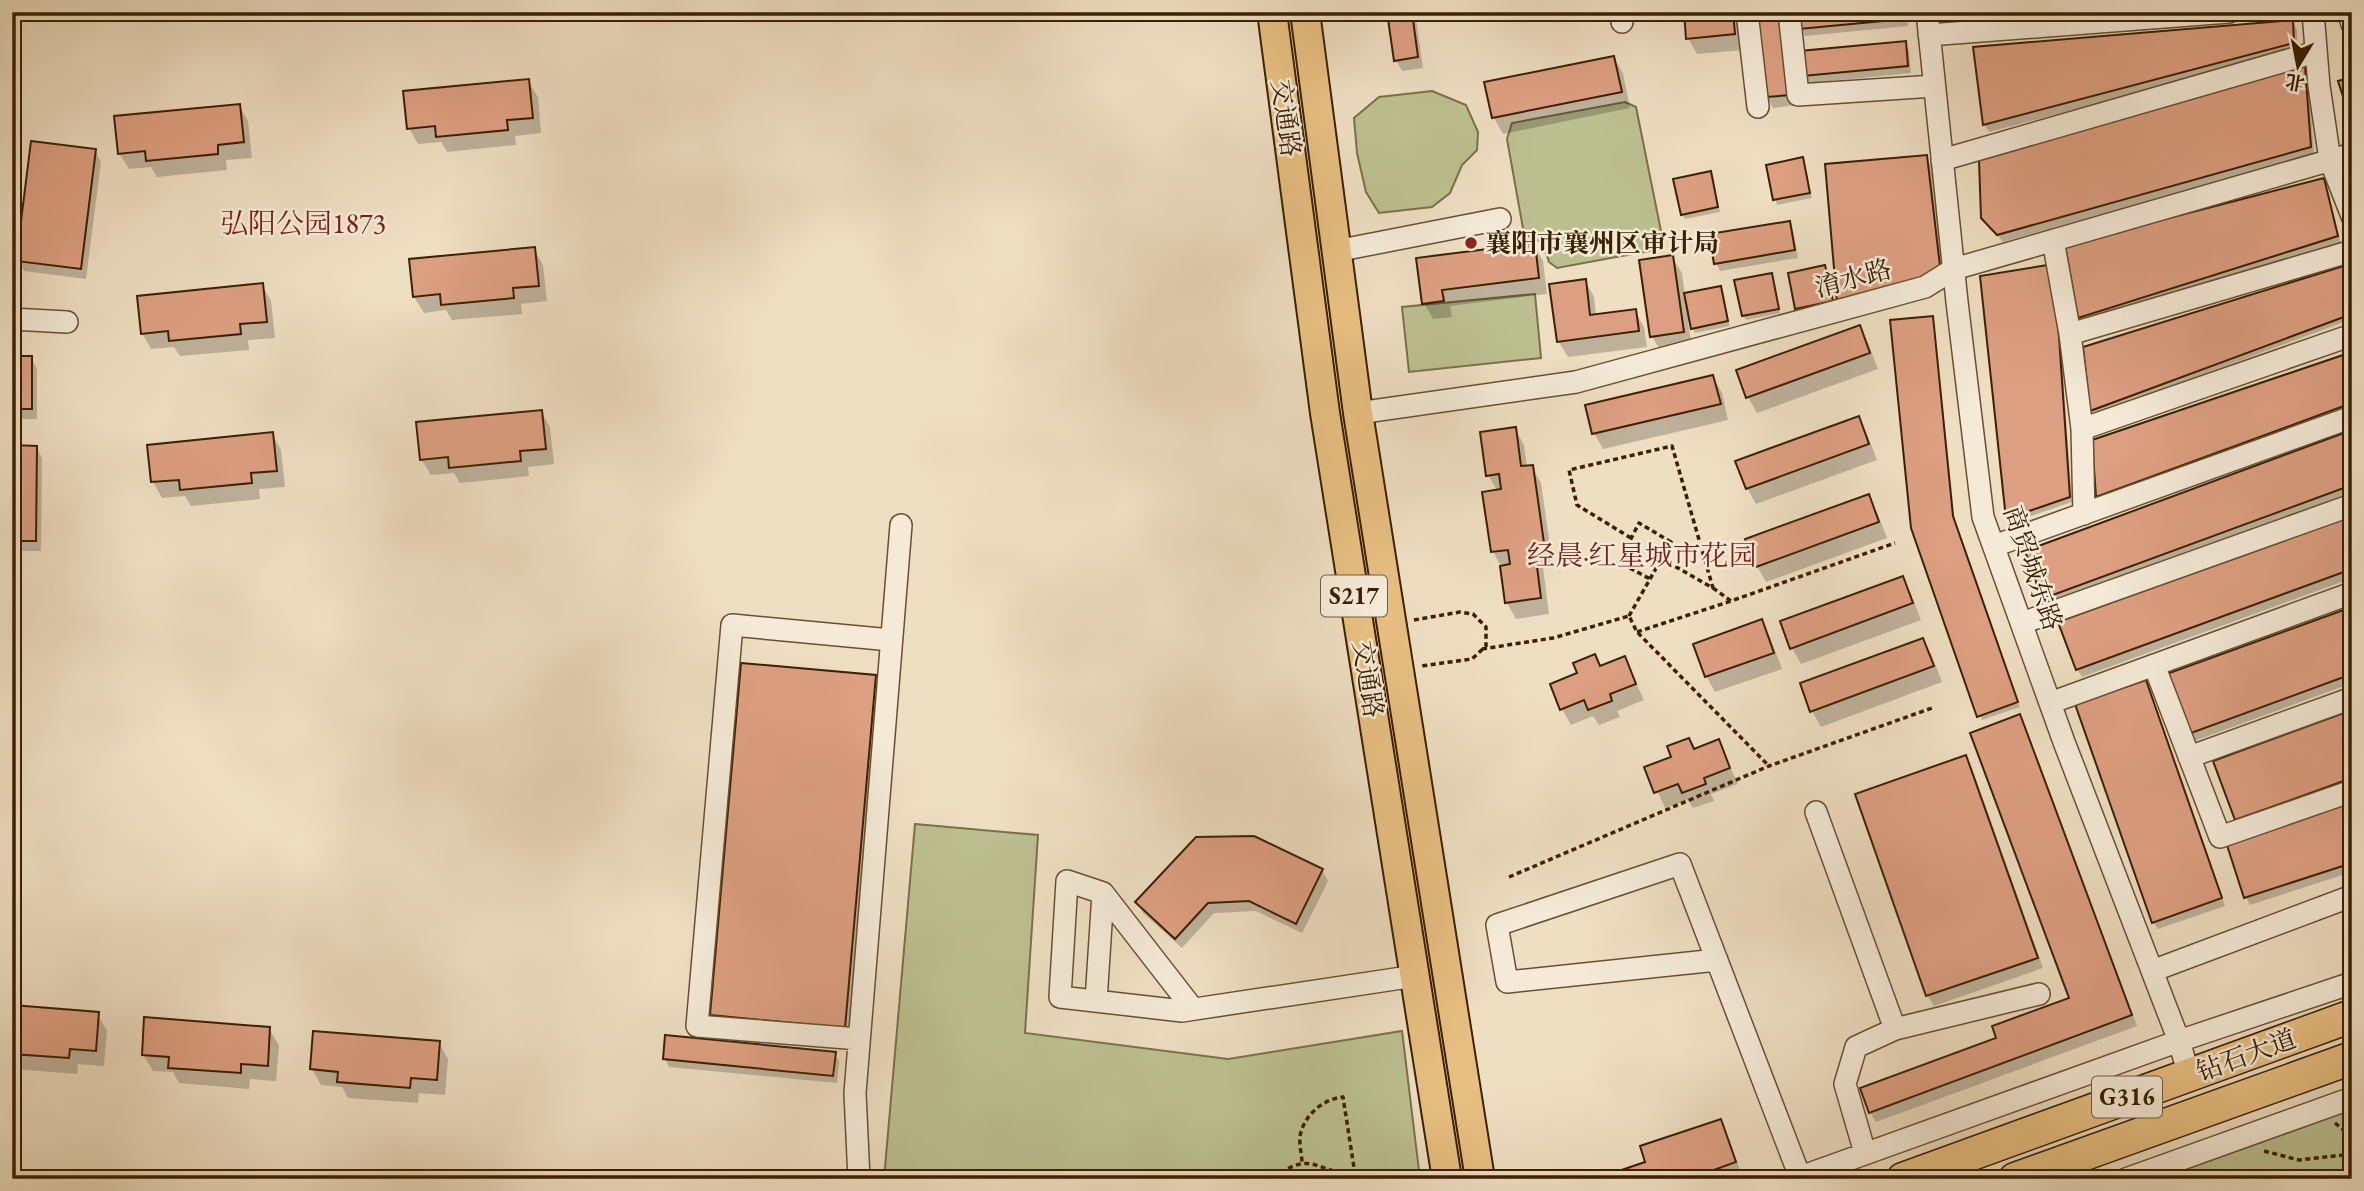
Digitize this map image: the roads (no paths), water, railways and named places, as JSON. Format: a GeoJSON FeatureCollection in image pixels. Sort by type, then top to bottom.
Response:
{"type":"FeatureCollection","features":[{"type":"Feature","properties":{"kind":"highway","name":"钻石大道"},"geometry":{"type":"LineString","coordinates":[[1903,1179],[2352,1016]]}},
{"type":"Feature","properties":{"kind":"highway","name":"钻石大道"},"geometry":{"type":"LineString","coordinates":[[2015,1179],[2352,1058]]}},
{"type":"Feature","properties":{"kind":"main road","name":"交通路"},"geometry":{"type":"LineString","coordinates":[[1272,12],[1325,413],[1447,1179]]}},
{"type":"Feature","properties":{"kind":"main road","name":"交通路"},"geometry":{"type":"LineString","coordinates":[[1305,12],[1358,413],[1480,1179]]}},
{"type":"Feature","properties":{"kind":"street"},"geometry":{"type":"LineString","coordinates":[[1747,12],[1758,107]]}},
{"type":"Feature","properties":{"kind":"street"},"geometry":{"type":"LineString","coordinates":[[1789,12],[1798,95],[1934,86]]}},
{"type":"Feature","properties":{"kind":"street","name":"商贸城东路"},"geometry":{"type":"LineString","coordinates":[[1927,12],[1983,517],[2050,703],[2179,1041],[2189,1075]]}},
{"type":"Feature","properties":{"kind":"street"},"geometry":{"type":"LineString","coordinates":[[1929,35],[2229,12]]}},
{"type":"Feature","properties":{"kind":"street"},"geometry":{"type":"LineString","coordinates":[[2313,12],[2330,160],[2352,216]]}},
{"type":"Feature","properties":{"kind":"street"},"geometry":{"type":"LineString","coordinates":[[2348,12],[2352,24]]}},
{"type":"Feature","properties":{"kind":"street"},"geometry":{"type":"LineString","coordinates":[[1942,160],[2316,52]]}},
{"type":"Feature","properties":{"kind":"street","name":"淯水路"},"geometry":{"type":"LineString","coordinates":[[1358,413],[1576,382],[1926,287],[1954,270],[2352,154]]}},
{"type":"Feature","properties":{"kind":"street"},"geometry":{"type":"LineString","coordinates":[[1336,251],[1500,219]]}},
{"type":"Feature","properties":{"kind":"street"},"geometry":{"type":"LineString","coordinates":[[2053,240],[2070,334],[2082,429],[2084,514]]}},
{"type":"Feature","properties":{"kind":"street"},"geometry":{"type":"LineString","coordinates":[[2070,334],[2352,251]]}},
{"type":"Feature","properties":{"kind":"street"},"geometry":{"type":"LineString","coordinates":[[12,319],[67,321]]}},
{"type":"Feature","properties":{"kind":"street"},"geometry":{"type":"LineString","coordinates":[[2082,429],[2352,335]]}},
{"type":"Feature","properties":{"kind":"street"},"geometry":{"type":"LineString","coordinates":[[1994,546],[2352,417]]}},
{"type":"Feature","properties":{"kind":"street"},"geometry":{"type":"LineString","coordinates":[[2022,623],[2352,505]]}},
{"type":"Feature","properties":{"kind":"street"},"geometry":{"type":"LineString","coordinates":[[859,1179],[855,1093],[901,526]]}},
{"type":"Feature","properties":{"kind":"street"},"geometry":{"type":"LineString","coordinates":[[2050,703],[2352,593]]}},
{"type":"Feature","properties":{"kind":"street"},"geometry":{"type":"LineString","coordinates":[[859,1039],[697,1026],[698,1012],[732,625],[891,640]]}},
{"type":"Feature","properties":{"kind":"street"},"geometry":{"type":"LineString","coordinates":[[2154,665],[2220,836],[2352,791]]}},
{"type":"Feature","properties":{"kind":"street"},"geometry":{"type":"LineString","coordinates":[[2189,757],[2352,698]]}},
{"type":"Feature","properties":{"kind":"street"},"geometry":{"type":"LineString","coordinates":[[1816,812],[1895,1029]]}},
{"type":"Feature","properties":{"kind":"street"},"geometry":{"type":"LineString","coordinates":[[1717,960],[1507,982],[1497,925],[1680,864],[1717,960],[1797,1178],[1835,1172],[1865,1153],[2179,1041],[2352,984]]}},
{"type":"Feature","properties":{"kind":"street"},"geometry":{"type":"LineString","coordinates":[[1193,1009],[1104,893],[1067,881],[1060,998],[1182,1011],[1415,976]]}},
{"type":"Feature","properties":{"kind":"street"},"geometry":{"type":"LineString","coordinates":[[1096,1001],[1104,893]]}},
{"type":"Feature","properties":{"kind":"street"},"geometry":{"type":"LineString","coordinates":[[2152,971],[2352,896]]}},
{"type":"Feature","properties":{"kind":"street"},"geometry":{"type":"LineString","coordinates":[[1865,1153],[1845,1084],[1856,1047],[1895,1029],[2039,994]]}},
{"type":"Feature","properties":{"kind":"street"},"geometry":{"type":"LineString","coordinates":[[2126,1179],[2352,1098]]}},
{"type":"Feature","properties":{"kind":"place","name":"襄阳市襄州区审计局"},"geometry":{"type":"Point","coordinates":[1471,243]}},
{"type":"Feature","properties":{"kind":"district","name":"弘阳公园1873"},"geometry":{"type":"Point","coordinates":[303,223]}},
{"type":"Feature","properties":{"kind":"district","name":"经晨·红星城市花园"},"geometry":{"type":"Point","coordinates":[1642,555]}}]}
